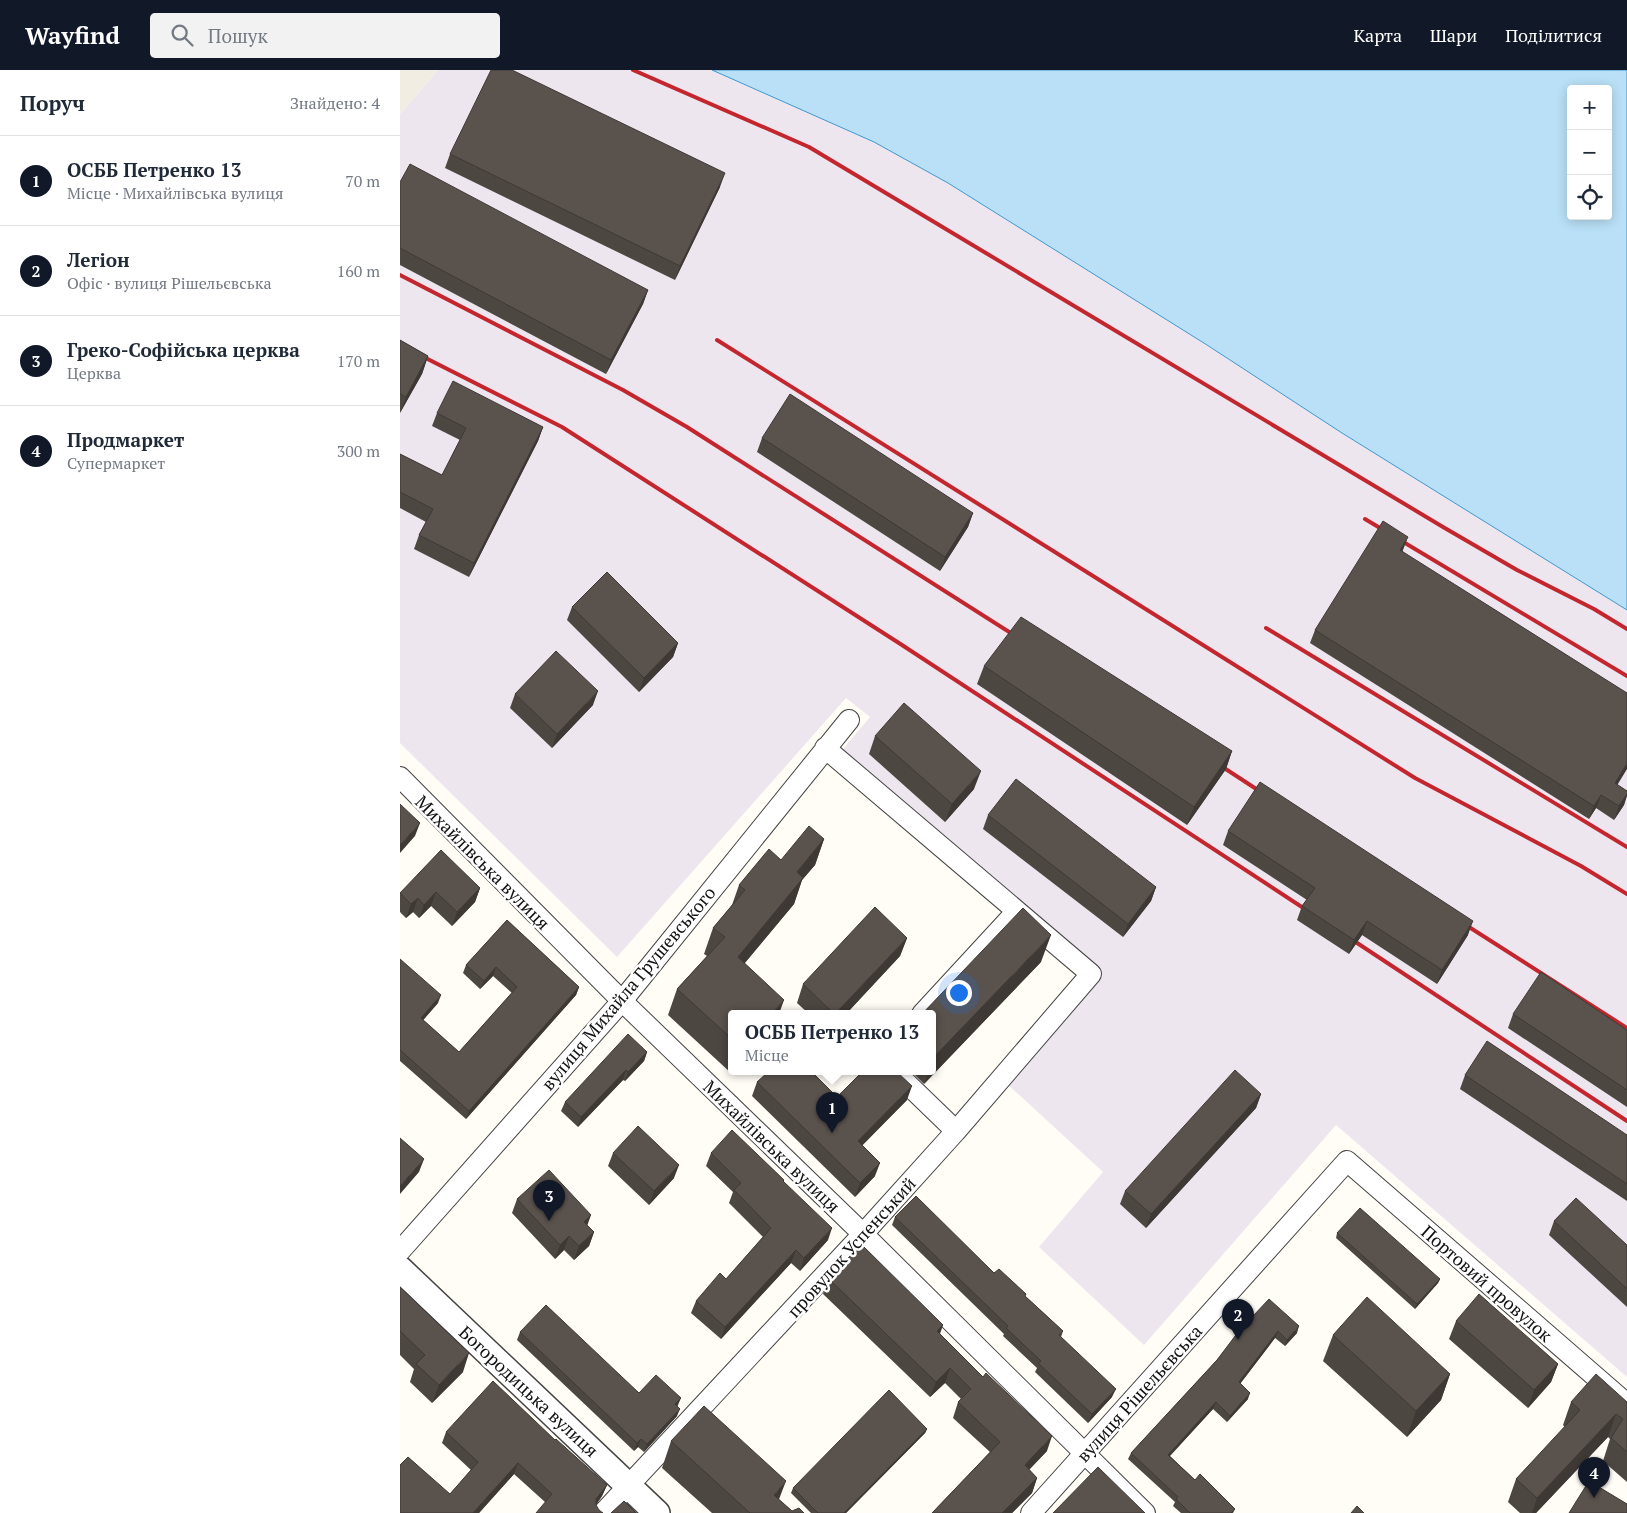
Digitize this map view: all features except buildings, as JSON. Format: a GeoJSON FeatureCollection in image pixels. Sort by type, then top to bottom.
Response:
{"type":"FeatureCollection","features":[{"type":"Feature","properties":{"kind":"street","name":"вулиця Михайла Грушевського"},"geometry":{"type":"LineString","coordinates":[[400,1251],[622,1001],[849,720]]}},
{"type":"Feature","properties":{"kind":"street"},"geometry":{"type":"LineString","coordinates":[[826,748],[1017,911],[926,1010]]}},
{"type":"Feature","properties":{"kind":"street","name":"Михайлівська вулиця"},"geometry":{"type":"LineString","coordinates":[[400,778],[622,1001],[863,1234],[1145,1513]]}},
{"type":"Feature","properties":{"kind":"street","name":"провулок Успенський"},"geometry":{"type":"LineString","coordinates":[[603,1513],[863,1234],[956,1131],[1091,974],[1017,911]]}},
{"type":"Feature","properties":{"kind":"street"},"geometry":{"type":"LineString","coordinates":[[898,1075],[956,1131]]}},
{"type":"Feature","properties":{"kind":"street","name":"Портовий провулок"},"geometry":{"type":"LineString","coordinates":[[1346,1161],[1627,1404]]}},
{"type":"Feature","properties":{"kind":"street","name":"вулиця Рішельєвська"},"geometry":{"type":"LineString","coordinates":[[1030,1513],[1346,1161]]}},
{"type":"Feature","properties":{"kind":"street","name":"Богородицька вулиця"},"geometry":{"type":"LineString","coordinates":[[400,1269],[657,1513]]}},
{"type":"Feature","properties":{"kind":"shaded area"},"geometry":{"type":"Polygon","coordinates":[[[400,70],[438,70],[400,114],[400,70]]]}},
{"type":"Feature","properties":{"kind":"shaded area"},"geometry":{"type":"Polygon","coordinates":[[[438,70],[712,70],[813,114],[874,142],[948,183],[1207,345],[1342,433],[1627,610],[1627,1377],[1336,1125],[1144,1345],[1039,1247],[1103,1172],[1005,1082],[1100,976],[843,749],[870,717],[846,698],[617,957],[400,743],[400,114],[438,70]]]}},
{"type":"Feature","properties":{"kind":"water"},"geometry":{"type":"Polygon","coordinates":[[[712,70],[1627,70],[1627,610],[1342,433],[1207,345],[948,183],[874,142],[712,70]]]}},
{"type":"Feature","properties":{"kind":"railway"},"geometry":{"type":"LineString","coordinates":[[633,70],[809,147],[1443,527],[1517,570],[1594,609],[1627,629]]}},
{"type":"Feature","properties":{"kind":"railway"},"geometry":{"type":"LineString","coordinates":[[400,275],[623,390],[687,427],[1020,639]]}},
{"type":"Feature","properties":{"kind":"railway"},"geometry":{"type":"LineString","coordinates":[[717,340],[1415,778],[1581,866],[1627,894]]}},
{"type":"Feature","properties":{"kind":"railway"},"geometry":{"type":"LineString","coordinates":[[400,345],[562,427],[902,645],[1314,915]]}},
{"type":"Feature","properties":{"kind":"railway"},"geometry":{"type":"LineString","coordinates":[[1365,519],[1627,676]]}},
{"type":"Feature","properties":{"kind":"railway"},"geometry":{"type":"LineString","coordinates":[[1266,628],[1627,847]]}},
{"type":"Feature","properties":{"kind":"railway"},"geometry":{"type":"LineString","coordinates":[[1215,762],[1267,796]]}},
{"type":"Feature","properties":{"kind":"railway"},"geometry":{"type":"LineString","coordinates":[[1458,920],[1627,1028]]}},
{"type":"Feature","properties":{"kind":"railway"},"geometry":{"type":"LineString","coordinates":[[1345,935],[1627,1121]]}},
{"type":"Feature","properties":{"kind":"place","name":"ОСББ Петренко 13"},"geometry":{"type":"Point","coordinates":[832,1133]}},
{"type":"Feature","properties":{"kind":"place","name":"Греко-Софійська церква"},"geometry":{"type":"Point","coordinates":[549,1221]}},
{"type":"Feature","properties":{"kind":"place","name":"Легіон"},"geometry":{"type":"Point","coordinates":[1238,1340]}},
{"type":"Feature","properties":{"kind":"place","name":"Продмаркет"},"geometry":{"type":"Point","coordinates":[1594,1498]}}]}
